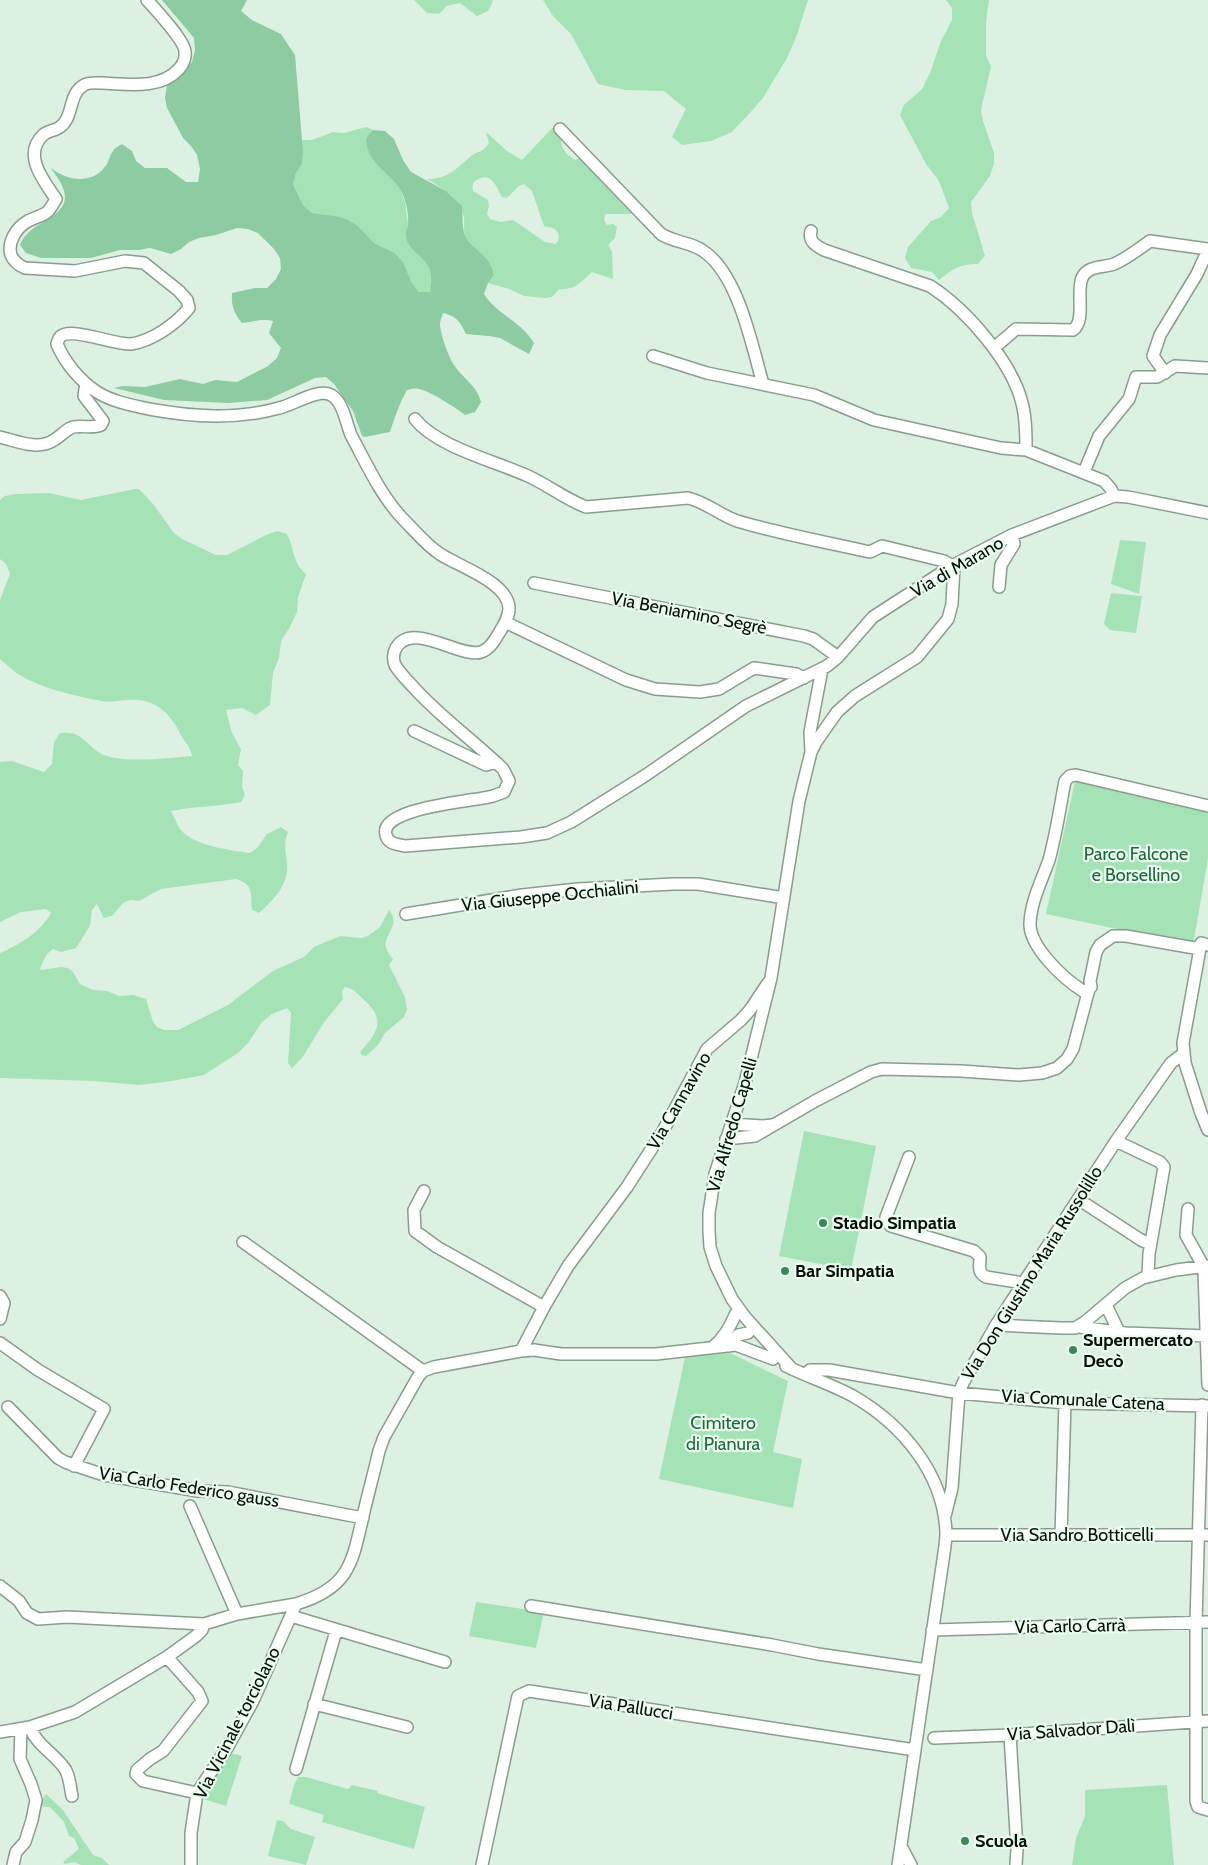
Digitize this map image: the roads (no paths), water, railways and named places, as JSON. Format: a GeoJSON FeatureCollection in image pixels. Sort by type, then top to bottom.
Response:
{"type":"FeatureCollection","features":[{"type":"Feature","properties":{"kind":"street"},"geometry":{"type":"LineString","coordinates":[[147,0],[181,40],[186,50],[183,63],[178,70],[156,82],[142,84],[85,84],[77,91],[66,122],[58,129],[43,135],[35,148],[33,158],[38,172],[56,199],[48,212],[20,227],[11,243],[10,251],[13,259],[19,266],[25,268],[75,271],[125,262],[144,263],[162,275],[188,300],[189,308],[184,315],[169,327],[141,342],[128,344],[103,340],[84,334],[68,333],[60,337],[57,344],[61,354],[77,375],[99,393],[120,403],[186,415],[222,416],[252,414],[282,408],[312,395],[323,393],[330,394],[337,400],[350,432],[368,466],[386,498],[400,516],[438,553],[494,584],[507,600],[509,606],[506,623],[494,642],[483,651],[470,652],[430,640],[409,638],[399,643],[394,653],[394,663],[426,701],[496,762]]}},
{"type":"Feature","properties":{"kind":"street"},"geometry":{"type":"LineString","coordinates":[[560,129],[661,234],[698,247],[713,258],[734,290],[763,384]]}},
{"type":"Feature","properties":{"kind":"street"},"geometry":{"type":"LineString","coordinates":[[810,232],[812,241],[824,250],[930,286],[968,318],[994,348],[1012,377],[1022,404],[1026,450]]}},
{"type":"Feature","properties":{"kind":"street"},"geometry":{"type":"LineString","coordinates":[[994,348],[1016,329],[1073,330],[1078,325],[1081,283],[1085,273],[1090,269],[1114,264],[1150,241],[1208,249],[1197,274],[1160,335],[1153,356],[1165,373]]}},
{"type":"Feature","properties":{"kind":"street"},"geometry":{"type":"LineString","coordinates":[[653,356],[708,373],[821,398],[874,420],[1002,448],[1026,450],[1104,481],[1114,496],[1208,513]]}},
{"type":"Feature","properties":{"kind":"street"},"geometry":{"type":"LineString","coordinates":[[1084,472],[1099,436],[1129,399],[1136,377],[1157,377],[1175,366],[1208,368]]}},
{"type":"Feature","properties":{"kind":"street"},"geometry":{"type":"LineString","coordinates":[[0,437],[20,443],[46,444],[70,428],[96,427],[101,425],[103,421],[101,417],[84,396],[85,389],[89,386]]}},
{"type":"Feature","properties":{"kind":"street"},"geometry":{"type":"LineString","coordinates":[[414,419],[442,440],[529,477],[586,507],[688,498],[701,502],[733,519],[770,530],[870,552],[882,546],[944,561],[953,565]]}},
{"type":"Feature","properties":{"kind":"street","name":"Via di Marano"},"geometry":{"type":"LineString","coordinates":[[496,762],[503,769],[509,781],[504,792],[493,796],[419,810],[401,816],[387,825],[385,834],[389,841],[405,846],[521,838],[547,833],[571,822],[646,775],[746,706],[822,669],[838,657],[874,617],[953,565],[1012,535],[1114,496]]}},
{"type":"Feature","properties":{"kind":"street"},"geometry":{"type":"LineString","coordinates":[[999,587],[1000,567],[1014,544],[1012,535]]}},
{"type":"Feature","properties":{"kind":"street","name":"Via Cannavino"},"geometry":{"type":"LineString","coordinates":[[522,1351],[544,1306],[568,1266],[627,1187],[663,1131],[707,1049],[745,1015],[771,978],[799,801],[816,742],[837,712],[855,696],[917,657],[948,619],[952,604],[953,565]]}},
{"type":"Feature","properties":{"kind":"street","name":"Via Beniamino Segrè"},"geometry":{"type":"LineString","coordinates":[[534,583],[804,636],[812,639],[838,657]]}},
{"type":"Feature","properties":{"kind":"street"},"geometry":{"type":"LineString","coordinates":[[509,624],[626,680],[655,689],[700,692],[719,690],[754,668],[796,674],[804,678]]}},
{"type":"Feature","properties":{"kind":"street","name":"Via Cannavino"},"geometry":{"type":"LineString","coordinates":[[812,752],[810,732],[822,669]]}},
{"type":"Feature","properties":{"kind":"street"},"geometry":{"type":"LineString","coordinates":[[414,731],[486,765],[496,762]]}},
{"type":"Feature","properties":{"kind":"street"},"geometry":{"type":"LineString","coordinates":[[1085,987],[1060,973],[1035,940],[1030,924],[1042,874],[1048,861],[1066,781],[1070,776],[1074,775],[1208,806]]}},
{"type":"Feature","properties":{"kind":"street","name":"Via Giuseppe Occhialini"},"geometry":{"type":"LineString","coordinates":[[406,914],[578,889],[673,884],[698,884],[784,898]]}},
{"type":"Feature","properties":{"kind":"street"},"geometry":{"type":"LineString","coordinates":[[726,1139],[756,1136],[774,1124],[862,1076],[882,1069],[1019,1075],[1042,1073],[1057,1068],[1073,1050],[1085,987],[1096,952],[1100,945],[1112,936],[1126,936],[1203,946],[1184,1032],[1184,1053],[1208,1130]]}},
{"type":"Feature","properties":{"kind":"street","name":"Via Alfredo Capelli"},"geometry":{"type":"LineString","coordinates":[[771,978],[745,1083],[715,1174],[709,1231],[710,1247],[716,1266],[748,1333],[792,1369],[852,1396],[887,1419],[903,1435],[927,1467],[939,1497]]}},
{"type":"Feature","properties":{"kind":"street","name":"Via Don Giustino Maria Russolillo"},"geometry":{"type":"LineString","coordinates":[[806,1374],[810,1370],[829,1370],[959,1393],[996,1325],[1116,1141],[1171,1064],[1184,1053]]}},
{"type":"Feature","properties":{"kind":"street"},"geometry":{"type":"LineString","coordinates":[[731,1124],[762,1126],[774,1124]]}},
{"type":"Feature","properties":{"kind":"street"},"geometry":{"type":"LineString","coordinates":[[1116,1141],[1163,1164],[1164,1172],[1150,1244],[1148,1275]]}},
{"type":"Feature","properties":{"kind":"street"},"geometry":{"type":"LineString","coordinates":[[909,1157],[886,1217],[888,1224],[974,1251],[980,1257],[979,1269],[986,1277],[1023,1283]]}},
{"type":"Feature","properties":{"kind":"street"},"geometry":{"type":"LineString","coordinates":[[424,1191],[414,1210],[415,1231],[437,1247],[544,1306]]}},
{"type":"Feature","properties":{"kind":"street"},"geometry":{"type":"LineString","coordinates":[[1078,1199],[1150,1244]]}},
{"type":"Feature","properties":{"kind":"street"},"geometry":{"type":"LineString","coordinates":[[1188,1209],[1186,1235],[1205,1266],[1208,1385]]}},
{"type":"Feature","properties":{"kind":"street"},"geometry":{"type":"LineString","coordinates":[[243,1242],[423,1371]]}},
{"type":"Feature","properties":{"kind":"street"},"geometry":{"type":"LineString","coordinates":[[1079,1326],[1125,1288],[1148,1275],[1205,1266]]}},
{"type":"Feature","properties":{"kind":"street"},"geometry":{"type":"LineString","coordinates":[[0,1296],[4,1303],[0,1319]]}},
{"type":"Feature","properties":{"kind":"street"},"geometry":{"type":"LineString","coordinates":[[1106,1305],[1119,1332]]}},
{"type":"Feature","properties":{"kind":"street"},"geometry":{"type":"LineString","coordinates":[[712,1348],[721,1340],[738,1311]]}},
{"type":"Feature","properties":{"kind":"street","name":"Via Alfredo Capelli"},"geometry":{"type":"LineString","coordinates":[[738,1311],[775,1356]]}},
{"type":"Feature","properties":{"kind":"street"},"geometry":{"type":"LineString","coordinates":[[996,1325],[1061,1328],[1079,1326],[1119,1332],[1207,1336]]}},
{"type":"Feature","properties":{"kind":"street"},"geometry":{"type":"LineString","coordinates":[[734,1346],[738,1335],[748,1333]]}},
{"type":"Feature","properties":{"kind":"street"},"geometry":{"type":"LineString","coordinates":[[0,1343],[38,1370],[104,1409],[74,1466]]}},
{"type":"Feature","properties":{"kind":"street"},"geometry":{"type":"LineString","coordinates":[[0,1586],[18,1601],[27,1612],[38,1619],[76,1617],[204,1624],[238,1614],[296,1604],[324,1593],[340,1580],[352,1561],[384,1437],[423,1371],[434,1367],[522,1351],[561,1354],[656,1354],[734,1346],[775,1356]]}},
{"type":"Feature","properties":{"kind":"street"},"geometry":{"type":"LineString","coordinates":[[945,1519],[952,1488],[959,1393]]}},
{"type":"Feature","properties":{"kind":"street","name":"Via Comunale Catena"},"geometry":{"type":"LineString","coordinates":[[959,1393],[1065,1403],[1205,1406]]}},
{"type":"Feature","properties":{"kind":"street"},"geometry":{"type":"LineString","coordinates":[[1061,1535],[1065,1403]]}},
{"type":"Feature","properties":{"kind":"street"},"geometry":{"type":"LineString","coordinates":[[1205,1406],[1202,1623],[1196,1722],[1196,1801],[1198,1807],[1208,1810]]}},
{"type":"Feature","properties":{"kind":"street","name":"Via Carlo Federico gauss"},"geometry":{"type":"LineString","coordinates":[[8,1407],[58,1458],[74,1466],[104,1475],[157,1485],[198,1491],[228,1492],[363,1518]]}},
{"type":"Feature","properties":{"kind":"street"},"geometry":{"type":"LineString","coordinates":[[898,1865],[946,1535],[945,1519],[939,1497],[946,1494],[952,1488]]}},
{"type":"Feature","properties":{"kind":"street"},"geometry":{"type":"LineString","coordinates":[[190,1506],[238,1614]]}},
{"type":"Feature","properties":{"kind":"street","name":"Via Sandro Botticelli"},"geometry":{"type":"LineString","coordinates":[[946,1535],[1203,1535]]}},
{"type":"Feature","properties":{"kind":"street","name":"Via Vicinale torciolano"},"geometry":{"type":"LineString","coordinates":[[191,1865],[191,1833],[197,1793],[253,1701],[296,1604]]}},
{"type":"Feature","properties":{"kind":"street"},"geometry":{"type":"LineString","coordinates":[[531,1606],[818,1654],[927,1670]]}},
{"type":"Feature","properties":{"kind":"street"},"geometry":{"type":"LineString","coordinates":[[291,1616],[444,1662]]}},
{"type":"Feature","properties":{"kind":"street","name":"Via Carlo Carrà"},"geometry":{"type":"LineString","coordinates":[[932,1630],[1202,1623]]}},
{"type":"Feature","properties":{"kind":"street"},"geometry":{"type":"LineString","coordinates":[[0,1732],[25,1728],[76,1712],[196,1636],[202,1630],[204,1624]]}},
{"type":"Feature","properties":{"kind":"street"},"geometry":{"type":"LineString","coordinates":[[296,1769],[336,1630]]}},
{"type":"Feature","properties":{"kind":"street"},"geometry":{"type":"LineString","coordinates":[[166,1656],[198,1692],[202,1701],[163,1751],[137,1770],[136,1774],[143,1781],[197,1793]]}},
{"type":"Feature","properties":{"kind":"street","name":"Via Pallucci"},"geometry":{"type":"LineString","coordinates":[[482,1865],[518,1696],[528,1691],[915,1750]]}},
{"type":"Feature","properties":{"kind":"street"},"geometry":{"type":"LineString","coordinates":[[314,1704],[407,1727]]}},
{"type":"Feature","properties":{"kind":"street","name":"Via Salvador Dalì"},"geometry":{"type":"LineString","coordinates":[[934,1738],[1010,1735],[1208,1721]]}},
{"type":"Feature","properties":{"kind":"street"},"geometry":{"type":"LineString","coordinates":[[25,1728],[66,1771],[72,1796]]}},
{"type":"Feature","properties":{"kind":"street"},"geometry":{"type":"LineString","coordinates":[[13,1865],[16,1852],[25,1842],[36,1800],[20,1755],[25,1728]]}},
{"type":"Feature","properties":{"kind":"street"},"geometry":{"type":"LineString","coordinates":[[1010,1735],[1017,1849],[1016,1865]]}},
{"type":"Feature","properties":{"kind":"street"},"geometry":{"type":"LineString","coordinates":[[901,1846],[911,1865]]}},
{"type":"Feature","properties":{"kind":"place","name":"Stadio Simpatia"},"geometry":{"type":"Point","coordinates":[823,1223]}},
{"type":"Feature","properties":{"kind":"place","name":"Bar Simpatia"},"geometry":{"type":"Point","coordinates":[785,1271]}},
{"type":"Feature","properties":{"kind":"place","name":"Supermercato Decò"},"geometry":{"type":"Point","coordinates":[1073,1350]}},
{"type":"Feature","properties":{"kind":"place","name":"Scuola"},"geometry":{"type":"Point","coordinates":[965,1841]}},
{"type":"Feature","properties":{"kind":"park label","name":"Parco Falcone e Borsellino"},"geometry":{"type":"Point","coordinates":[1136,864]}},
{"type":"Feature","properties":{"kind":"park label","name":"Cimitero di Pianura"},"geometry":{"type":"Point","coordinates":[723,1434]}}]}
